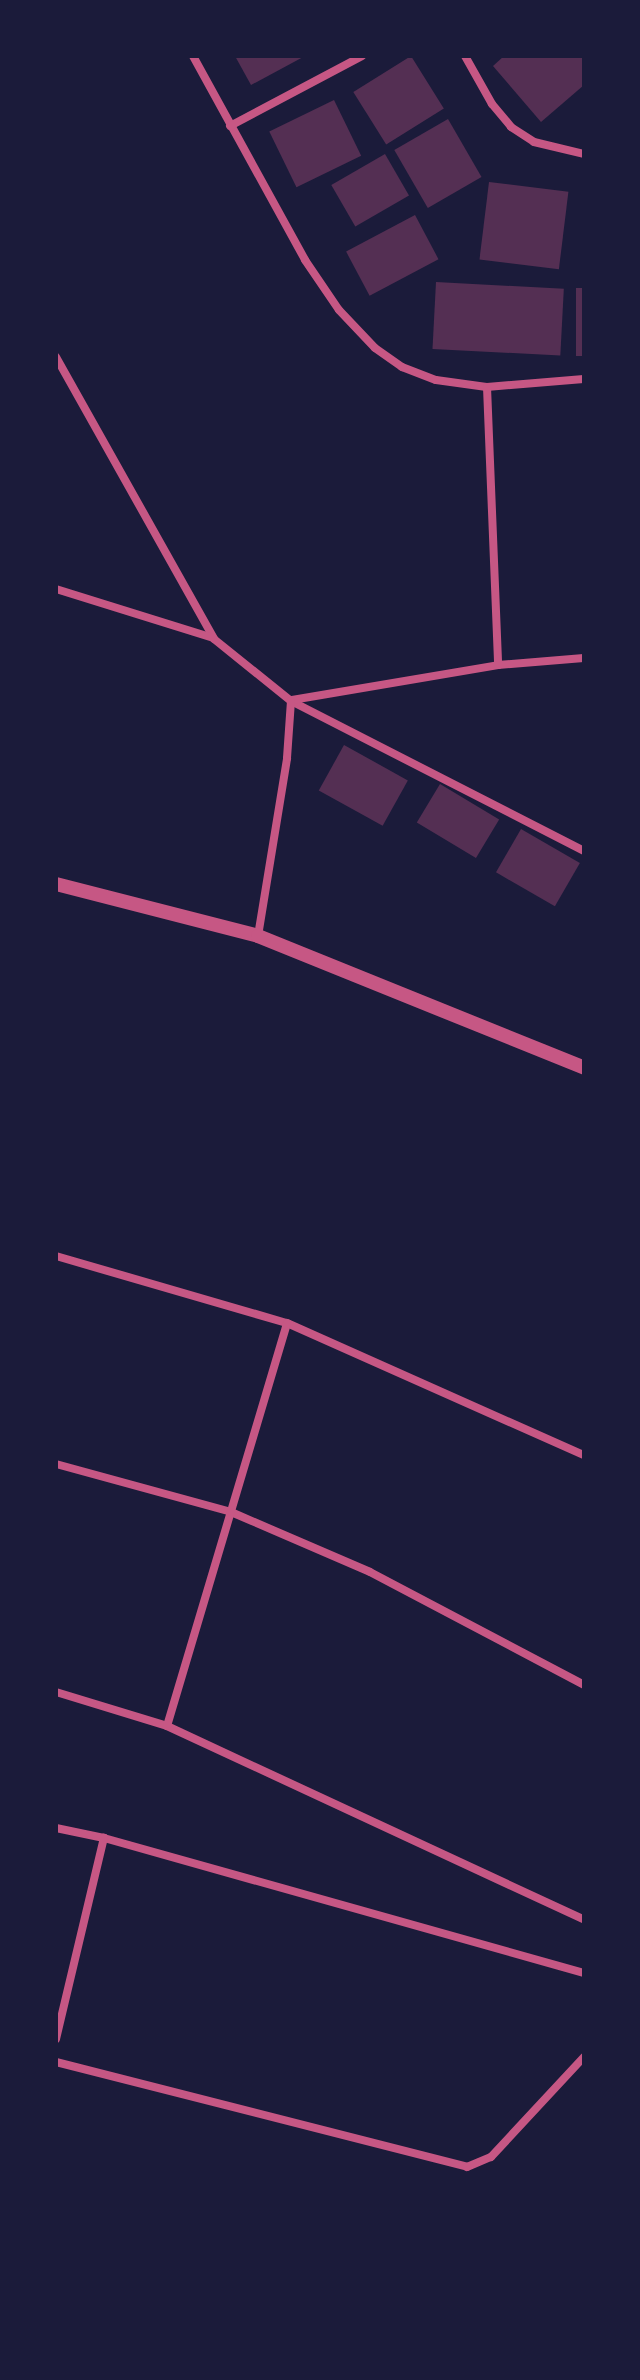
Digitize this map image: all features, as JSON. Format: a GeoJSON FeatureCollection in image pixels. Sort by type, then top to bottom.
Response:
{"type":"FeatureCollection","features":[{"type":"Feature","properties":{"kind":"street"},"geometry":{"type":"LineString","coordinates":[[193,56],[305,260],[339,310],[375,348],[402,367],[436,380],[487,387],[584,379]]}},
{"type":"Feature","properties":{"kind":"street"},"geometry":{"type":"LineString","coordinates":[[230,126],[362,56]]}},
{"type":"Feature","properties":{"kind":"street"},"geometry":{"type":"LineString","coordinates":[[465,56],[492,104],[511,127],[534,142],[584,154]]}},
{"type":"Feature","properties":{"kind":"street"},"geometry":{"type":"LineString","coordinates":[[56,357],[214,639]]}},
{"type":"Feature","properties":{"kind":"street"},"geometry":{"type":"LineString","coordinates":[[487,387],[498,665]]}},
{"type":"Feature","properties":{"kind":"street"},"geometry":{"type":"LineString","coordinates":[[56,589],[214,639],[291,701],[584,851]]}},
{"type":"Feature","properties":{"kind":"street"},"geometry":{"type":"LineString","coordinates":[[291,701],[498,665],[584,658]]}},
{"type":"Feature","properties":{"kind":"street"},"geometry":{"type":"LineString","coordinates":[[258,936],[287,758],[291,701]]}},
{"type":"Feature","properties":{"kind":"street"},"geometry":{"type":"LineString","coordinates":[[56,884],[258,936],[584,1068]]}},
{"type":"Feature","properties":{"kind":"street"},"geometry":{"type":"LineString","coordinates":[[56,1256],[287,1323],[584,1455]]}},
{"type":"Feature","properties":{"kind":"street"},"geometry":{"type":"LineString","coordinates":[[167,1726],[287,1323]]}},
{"type":"Feature","properties":{"kind":"street"},"geometry":{"type":"LineString","coordinates":[[56,1464],[231,1512],[370,1572],[584,1685]]}},
{"type":"Feature","properties":{"kind":"street"},"geometry":{"type":"LineString","coordinates":[[56,1692],[167,1726],[584,1920]]}},
{"type":"Feature","properties":{"kind":"street"},"geometry":{"type":"LineString","coordinates":[[56,1828],[104,1838],[584,1973]]}},
{"type":"Feature","properties":{"kind":"street"},"geometry":{"type":"LineString","coordinates":[[56,2039],[104,1838]]}},
{"type":"Feature","properties":{"kind":"street"},"geometry":{"type":"LineString","coordinates":[[56,2062],[467,2167],[491,2157],[502,2147],[584,2057]]}},
{"type":"Feature","properties":{"kind":"building"},"geometry":{"type":"Polygon","coordinates":[[[235,56],[305,56],[251,85],[235,56]]]}},
{"type":"Feature","properties":{"kind":"building"},"geometry":{"type":"Polygon","coordinates":[[[411,56],[444,109],[386,145],[353,92],[411,56]]]}},
{"type":"Feature","properties":{"kind":"building"},"geometry":{"type":"Polygon","coordinates":[[[504,56],[584,56],[584,85],[541,122],[493,66],[504,56]]]}},
{"type":"Feature","properties":{"kind":"building"},"geometry":{"type":"Polygon","coordinates":[[[334,100],[361,156],[296,187],[269,132],[334,100]]]}},
{"type":"Feature","properties":{"kind":"building"},"geometry":{"type":"Polygon","coordinates":[[[448,119],[482,177],[428,208],[394,150],[448,119]]]}},
{"type":"Feature","properties":{"kind":"building"},"geometry":{"type":"Polygon","coordinates":[[[385,154],[409,196],[355,227],[331,185],[385,154]]]}},
{"type":"Feature","properties":{"kind":"building"},"geometry":{"type":"Polygon","coordinates":[[[489,182],[568,192],[559,269],[479,259],[489,182]]]}},
{"type":"Feature","properties":{"kind":"building"},"geometry":{"type":"Polygon","coordinates":[[[415,215],[438,259],[370,296],[346,252],[415,215]]]}},
{"type":"Feature","properties":{"kind":"building"},"geometry":{"type":"Polygon","coordinates":[[[436,282],[564,289],[560,356],[432,349],[436,282]]]}},
{"type":"Feature","properties":{"kind":"building"},"geometry":{"type":"Polygon","coordinates":[[[576,288],[584,288],[584,356],[576,356],[576,288]]]}},
{"type":"Feature","properties":{"kind":"building"},"geometry":{"type":"Polygon","coordinates":[[[344,745],[408,780],[383,826],[319,790],[344,745]]]}},
{"type":"Feature","properties":{"kind":"building"},"geometry":{"type":"Polygon","coordinates":[[[440,784],[499,820],[476,858],[417,823],[440,784]]]}},
{"type":"Feature","properties":{"kind":"building"},"geometry":{"type":"Polygon","coordinates":[[[521,829],[580,863],[555,906],[496,872],[521,829]]]}}]}
